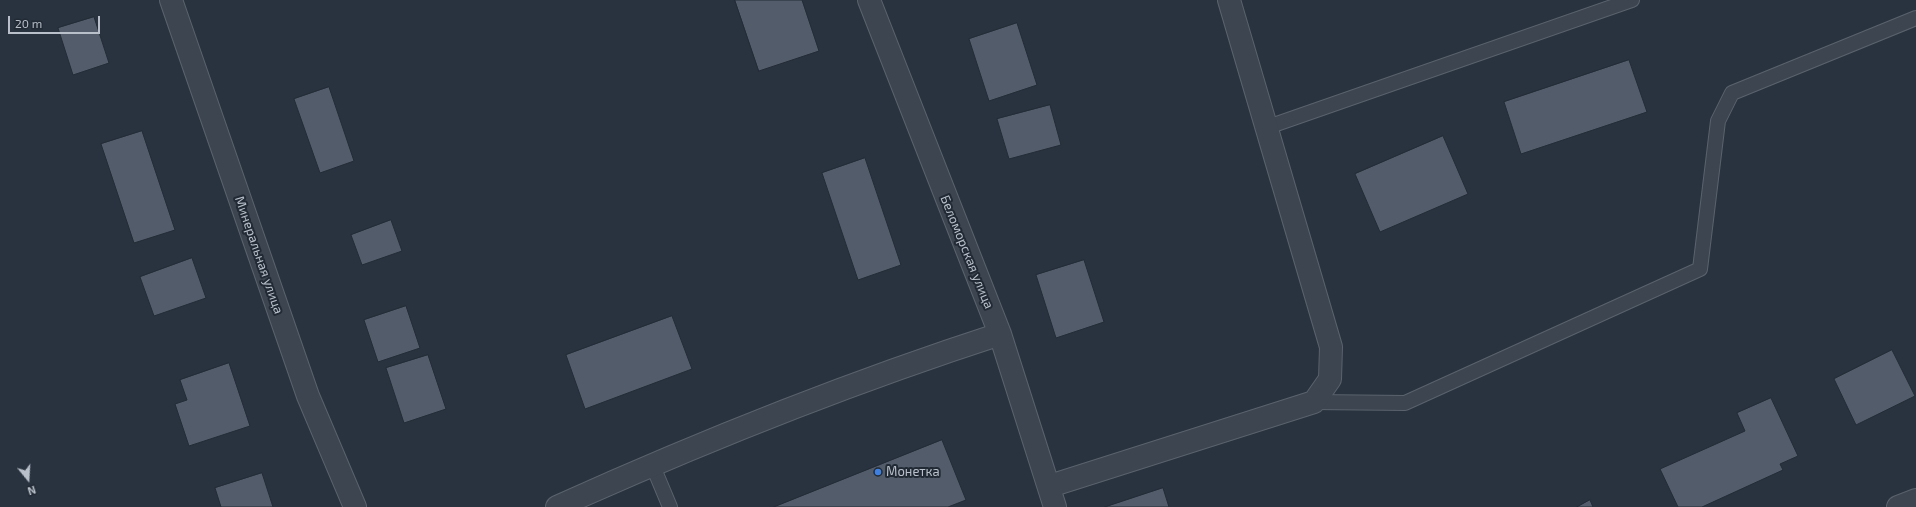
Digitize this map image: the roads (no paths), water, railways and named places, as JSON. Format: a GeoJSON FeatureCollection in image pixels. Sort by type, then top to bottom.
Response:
{"type":"FeatureCollection","features":[{"type":"Feature","properties":{"kind":"street","name":"Минеральная улица"},"geometry":{"type":"LineString","coordinates":[[171,0],[308,396],[355,507]]}},
{"type":"Feature","properties":{"kind":"street","name":"Беломорская улица"},"geometry":{"type":"LineString","coordinates":[[869,0],[1000,334],[1052,497]]}},
{"type":"Feature","properties":{"kind":"street"},"geometry":{"type":"LineString","coordinates":[[1052,497],[1314,402],[1330,379],[1331,347],[1265,128],[1229,0]]}},
{"type":"Feature","properties":{"kind":"street"},"geometry":{"type":"LineString","coordinates":[[557,507],[652,464],[914,362],[1000,334]]}},
{"type":"Feature","properties":{"kind":"street"},"geometry":{"type":"LineString","coordinates":[[1898,507],[1916,500]]}},
{"type":"Feature","properties":{"kind":"lane"},"geometry":{"type":"LineString","coordinates":[[1265,128],[1632,0]]}},
{"type":"Feature","properties":{"kind":"lane"},"geometry":{"type":"LineString","coordinates":[[1314,402],[1405,404],[1700,269],[1718,121],[1732,93],[1916,18]]}},
{"type":"Feature","properties":{"kind":"lane"},"geometry":{"type":"LineString","coordinates":[[652,464],[670,507]]}},
{"type":"Feature","properties":{"kind":"place","name":"Монетка"},"geometry":{"type":"Point","coordinates":[878,472]}}]}
